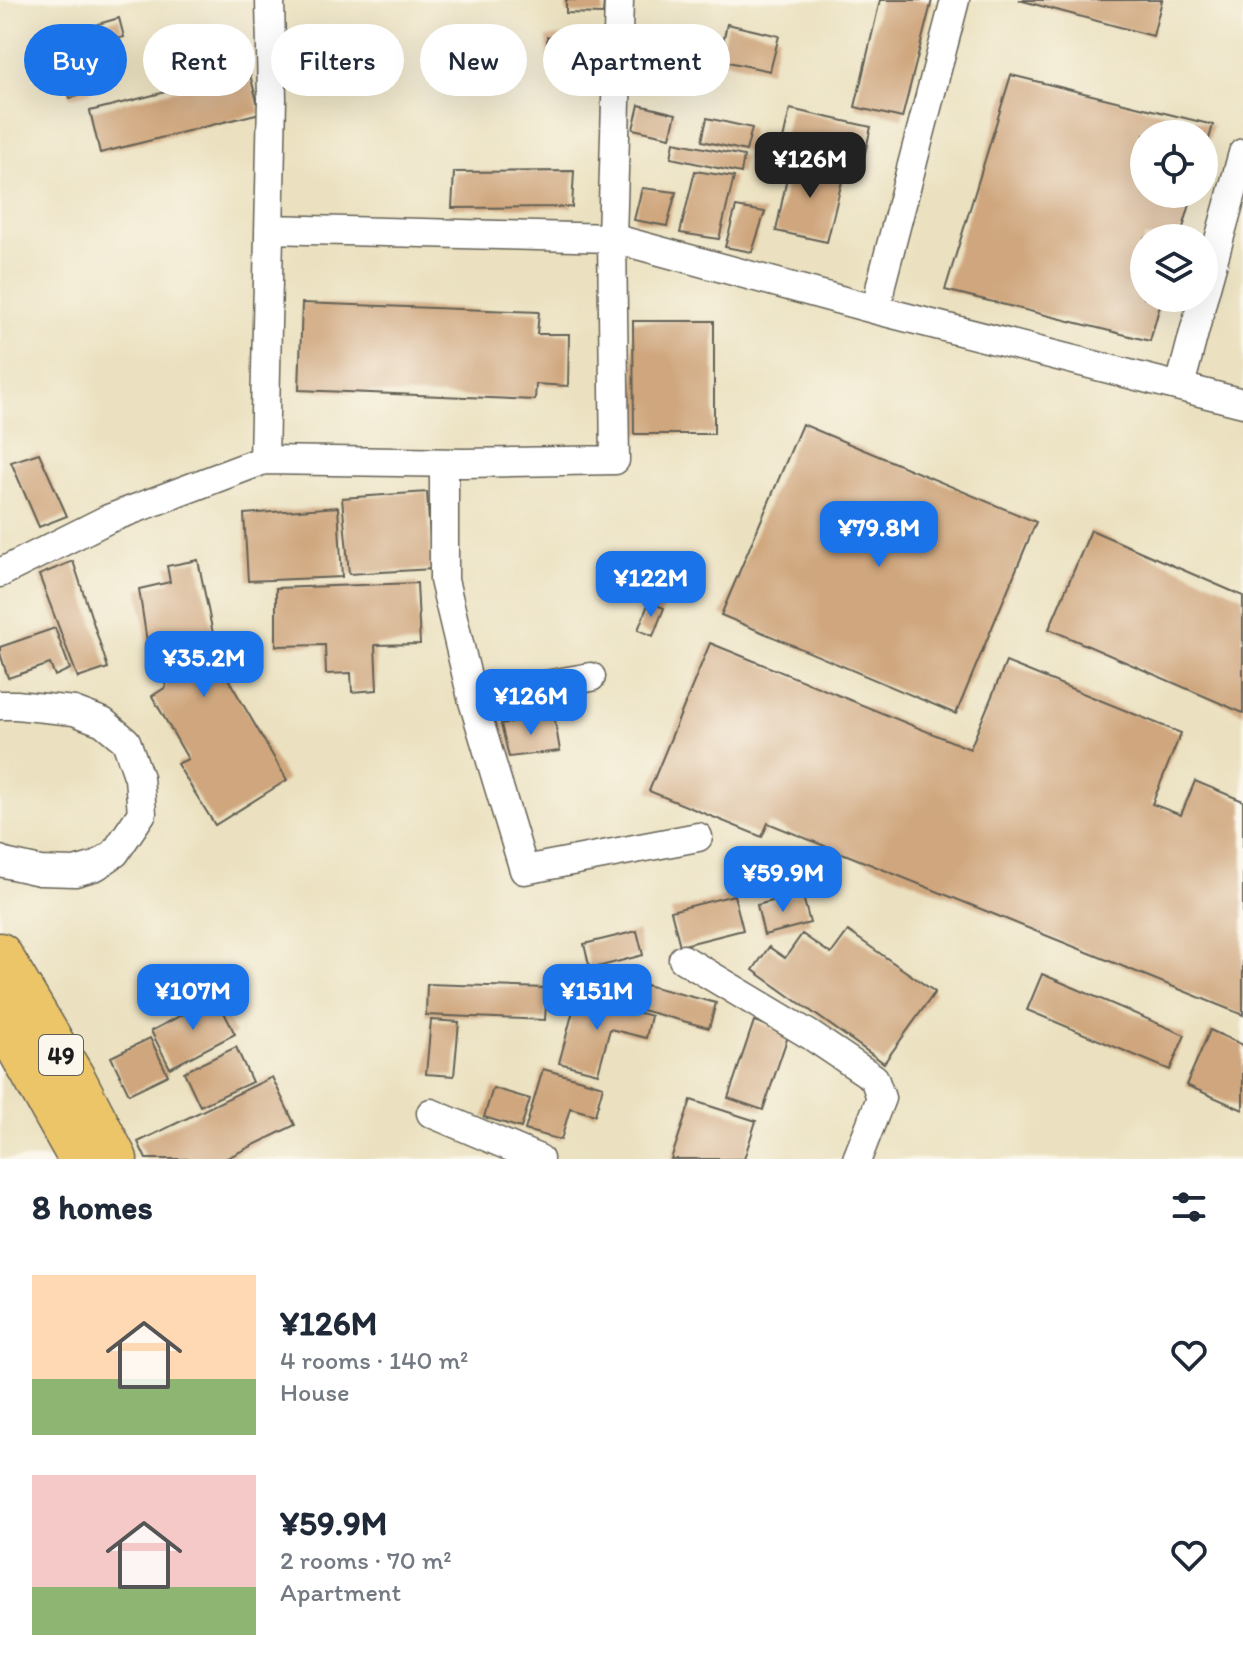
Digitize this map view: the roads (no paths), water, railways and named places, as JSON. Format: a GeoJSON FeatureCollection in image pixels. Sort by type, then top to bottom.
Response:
{"type":"FeatureCollection","features":[{"type":"Feature","properties":{"kind":"highway","name":"49"},"geometry":{"type":"LineString","coordinates":[[0,954],[75,1080],[116,1159]]}},
{"type":"Feature","properties":{"kind":"highway","name":"49"},"geometry":{"type":"LineString","coordinates":[[0,1016],[80,1159]]}},
{"type":"Feature","properties":{"kind":"street"},"geometry":{"type":"LineString","coordinates":[[264,460],[272,99],[270,0]]}},
{"type":"Feature","properties":{"kind":"street"},"geometry":{"type":"LineString","coordinates":[[0,573],[108,519],[264,460],[444,463],[615,460],[612,238],[619,0]]}},
{"type":"Feature","properties":{"kind":"street"},"geometry":{"type":"LineString","coordinates":[[877,310],[881,284],[955,0]]}},
{"type":"Feature","properties":{"kind":"street"},"geometry":{"type":"LineString","coordinates":[[1218,242],[1243,153]]}},
{"type":"Feature","properties":{"kind":"street"},"geometry":{"type":"LineString","coordinates":[[269,229],[612,238],[877,310],[1243,403]]}},
{"type":"Feature","properties":{"kind":"street"},"geometry":{"type":"LineString","coordinates":[[1180,386],[1199,312]]}},
{"type":"Feature","properties":{"kind":"street"},"geometry":{"type":"LineString","coordinates":[[444,463],[444,580],[472,698],[524,870],[698,837]]}},
{"type":"Feature","properties":{"kind":"street"},"geometry":{"type":"LineString","coordinates":[[472,698],[591,677]]}},
{"type":"Feature","properties":{"kind":"street"},"geometry":{"type":"LineString","coordinates":[[0,705],[74,711],[103,722],[126,741],[139,778],[142,813],[115,853],[96,866],[75,872],[40,871],[0,860]]}},
{"type":"Feature","properties":{"kind":"street"},"geometry":{"type":"LineString","coordinates":[[683,959],[810,1035],[874,1078],[881,1098],[857,1159]]}},
{"type":"Feature","properties":{"kind":"street"},"geometry":{"type":"LineString","coordinates":[[431,1113],[539,1159]]}}]}
